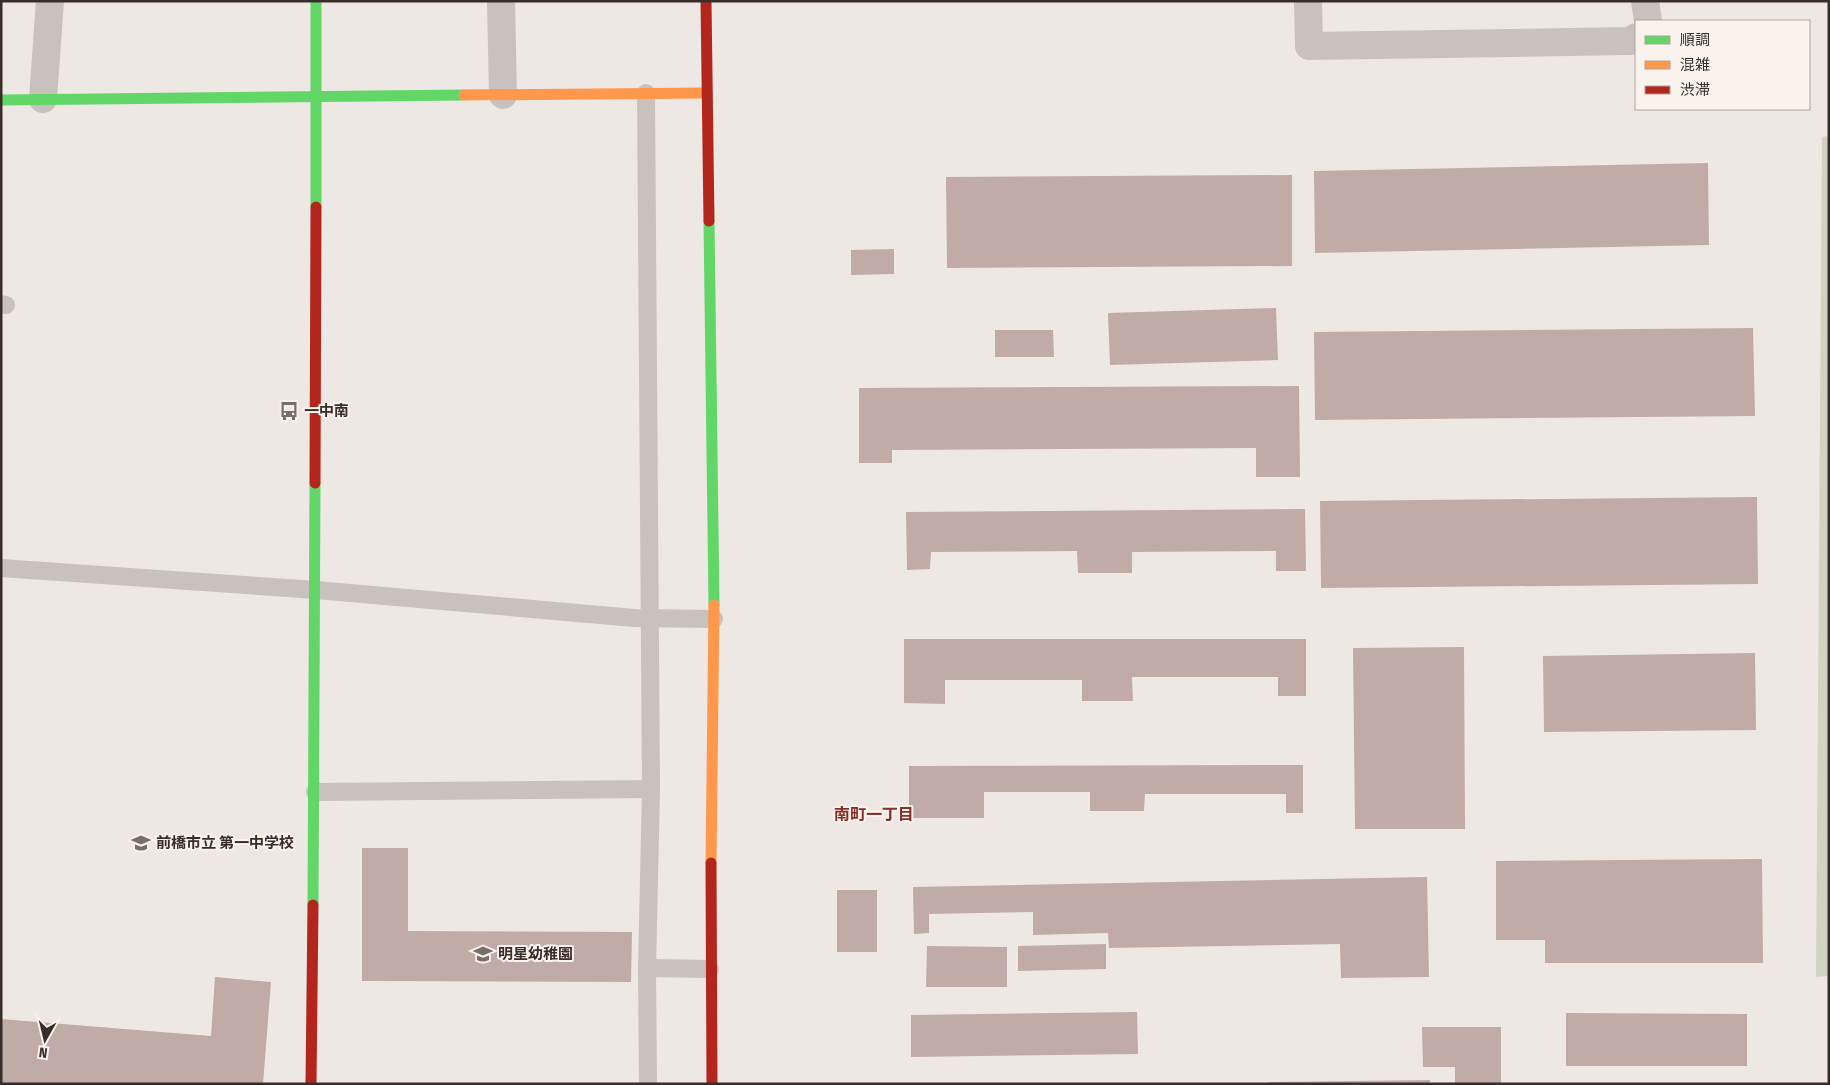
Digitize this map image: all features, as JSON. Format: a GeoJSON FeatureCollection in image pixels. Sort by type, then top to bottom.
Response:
{"type":"FeatureCollection","features":[{"type":"Feature","properties":{"kind":"street"},"geometry":{"type":"LineString","coordinates":[[43,99],[50,1]]}},
{"type":"Feature","properties":{"kind":"street"},"geometry":{"type":"LineString","coordinates":[[311,1084],[316,590],[316,1]]}},
{"type":"Feature","properties":{"kind":"street"},"geometry":{"type":"LineString","coordinates":[[501,1],[503,95]]}},
{"type":"Feature","properties":{"kind":"street"},"geometry":{"type":"LineString","coordinates":[[706,1],[714,619],[710,969],[712,1084]]}},
{"type":"Feature","properties":{"kind":"street"},"geometry":{"type":"LineString","coordinates":[[1308,1],[1309,46],[1631,41],[1635,38]]}},
{"type":"Feature","properties":{"kind":"street"},"geometry":{"type":"LineString","coordinates":[[1645,1],[1648,20]]}},
{"type":"Feature","properties":{"kind":"street"},"geometry":{"type":"LineString","coordinates":[[1,100],[706,93]]}},
{"type":"Feature","properties":{"kind":"lane"},"geometry":{"type":"LineString","coordinates":[[646,94],[651,789],[646,968],[648,1084]]}},
{"type":"Feature","properties":{"kind":"lane"},"geometry":{"type":"LineString","coordinates":[[1,568],[316,590],[650,618],[714,619]]}},
{"type":"Feature","properties":{"kind":"lane"},"geometry":{"type":"LineString","coordinates":[[315,792],[651,789]]}},
{"type":"Feature","properties":{"kind":"lane"},"geometry":{"type":"LineString","coordinates":[[646,968],[710,969]]}},
{"type":"Feature","properties":{"kind":"green space"},"geometry":{"type":"Polygon","coordinates":[[[1829,136],[1829,976],[1816,977],[1822,137],[1829,136]]]}},
{"type":"Feature","properties":{"kind":"building"},"geometry":{"type":"Polygon","coordinates":[[[1708,163],[1709,245],[1315,253],[1314,171],[1708,163]]]}},
{"type":"Feature","properties":{"kind":"building"},"geometry":{"type":"Polygon","coordinates":[[[1292,175],[1292,266],[947,268],[946,177],[1292,175]]]}},
{"type":"Feature","properties":{"kind":"building"},"geometry":{"type":"Polygon","coordinates":[[[894,249],[894,274],[851,275],[851,250],[894,249]]]}},
{"type":"Feature","properties":{"kind":"building"},"geometry":{"type":"Polygon","coordinates":[[[1276,308],[1278,360],[1110,365],[1108,313],[1276,308]]]}},
{"type":"Feature","properties":{"kind":"building"},"geometry":{"type":"Polygon","coordinates":[[[1753,328],[1755,416],[1315,420],[1314,332],[1753,328]]]}},
{"type":"Feature","properties":{"kind":"building"},"geometry":{"type":"Polygon","coordinates":[[[995,330],[1053,330],[1054,357],[995,357],[995,330]]]}},
{"type":"Feature","properties":{"kind":"building"},"geometry":{"type":"Polygon","coordinates":[[[1299,386],[1300,477],[1256,477],[1256,448],[892,450],[892,463],[859,463],[859,388],[1299,386]]]}},
{"type":"Feature","properties":{"kind":"building"},"geometry":{"type":"Polygon","coordinates":[[[1757,497],[1758,584],[1321,588],[1320,501],[1757,497]]]}},
{"type":"Feature","properties":{"kind":"building"},"geometry":{"type":"Polygon","coordinates":[[[1305,509],[1306,571],[1276,571],[1276,551],[1132,552],[1132,573],[1078,573],[1077,551],[931,552],[930,569],[907,570],[906,512],[1305,509]]]}},
{"type":"Feature","properties":{"kind":"building"},"geometry":{"type":"Polygon","coordinates":[[[904,639],[1306,639],[1306,696],[1278,696],[1278,677],[1132,677],[1133,701],[1082,701],[1082,680],[945,680],[945,704],[904,703],[904,639]]]}},
{"type":"Feature","properties":{"kind":"building"},"geometry":{"type":"Polygon","coordinates":[[[1464,647],[1465,829],[1355,829],[1353,648],[1464,647]]]}},
{"type":"Feature","properties":{"kind":"building"},"geometry":{"type":"Polygon","coordinates":[[[1755,653],[1756,730],[1544,732],[1543,656],[1755,653]]]}},
{"type":"Feature","properties":{"kind":"building"},"geometry":{"type":"Polygon","coordinates":[[[1303,765],[1303,813],[1286,813],[1286,794],[1145,794],[1144,811],[1090,811],[1090,792],[984,792],[984,818],[909,818],[909,766],[1303,765]]]}},
{"type":"Feature","properties":{"kind":"building"},"geometry":{"type":"Polygon","coordinates":[[[362,848],[408,848],[408,931],[632,932],[631,982],[362,981],[362,848]]]}},
{"type":"Feature","properties":{"kind":"building"},"geometry":{"type":"Polygon","coordinates":[[[1762,859],[1763,963],[1545,963],[1545,940],[1496,940],[1496,861],[1762,859]]]}},
{"type":"Feature","properties":{"kind":"building"},"geometry":{"type":"Polygon","coordinates":[[[1427,877],[1429,977],[1341,978],[1340,944],[1109,948],[1108,933],[1033,935],[1033,912],[929,914],[929,933],[914,934],[913,887],[1427,877]]]}},
{"type":"Feature","properties":{"kind":"building"},"geometry":{"type":"Polygon","coordinates":[[[837,890],[877,890],[877,952],[837,952],[837,890]]]}},
{"type":"Feature","properties":{"kind":"building"},"geometry":{"type":"Polygon","coordinates":[[[1106,944],[1106,969],[1018,971],[1018,946],[1106,944]]]}},
{"type":"Feature","properties":{"kind":"building"},"geometry":{"type":"Polygon","coordinates":[[[927,946],[1007,947],[1007,987],[926,987],[927,946]]]}},
{"type":"Feature","properties":{"kind":"building"},"geometry":{"type":"Polygon","coordinates":[[[215,977],[271,982],[263,1084],[1,1084],[1,1019],[211,1036],[215,977]]]}},
{"type":"Feature","properties":{"kind":"building"},"geometry":{"type":"Polygon","coordinates":[[[1137,1012],[1138,1054],[911,1057],[911,1015],[1137,1012]]]}},
{"type":"Feature","properties":{"kind":"building"},"geometry":{"type":"Polygon","coordinates":[[[1566,1013],[1747,1014],[1747,1066],[1566,1066],[1566,1013]]]}},
{"type":"Feature","properties":{"kind":"building"},"geometry":{"type":"Polygon","coordinates":[[[1422,1027],[1501,1027],[1501,1084],[1455,1084],[1455,1067],[1423,1067],[1422,1027]]]}},
{"type":"Feature","properties":{"kind":"building"},"geometry":{"type":"Polygon","coordinates":[[[1430,1080],[1430,1084],[1268,1084],[1268,1082],[1430,1080]]]}},
{"type":"Feature","properties":{"kind":"traffic: fast"},"geometry":{"type":"LineString","coordinates":[[316,1],[316,207]]}},
{"type":"Feature","properties":{"kind":"traffic: fast"},"geometry":{"type":"LineString","coordinates":[[1,100],[464,95]]}},
{"type":"Feature","properties":{"kind":"traffic: fast"},"geometry":{"type":"LineString","coordinates":[[709,221],[714,605]]}},
{"type":"Feature","properties":{"kind":"traffic: fast"},"geometry":{"type":"LineString","coordinates":[[313,905],[315,483]]}},
{"type":"Feature","properties":{"kind":"traffic: slow"},"geometry":{"type":"LineString","coordinates":[[464,95],[707,93]]}},
{"type":"Feature","properties":{"kind":"traffic: slow"},"geometry":{"type":"LineString","coordinates":[[711,863],[714,605]]}},
{"type":"Feature","properties":{"kind":"traffic: jam"},"geometry":{"type":"LineString","coordinates":[[706,1],[709,221]]}},
{"type":"Feature","properties":{"kind":"traffic: jam"},"geometry":{"type":"LineString","coordinates":[[315,483],[316,207]]}},
{"type":"Feature","properties":{"kind":"traffic: jam"},"geometry":{"type":"LineString","coordinates":[[711,863],[712,1084]]}},
{"type":"Feature","properties":{"kind":"traffic: jam"},"geometry":{"type":"LineString","coordinates":[[311,1084],[313,905]]}},
{"type":"Feature","properties":{"kind":"place","name":"一中南"},"geometry":{"type":"Point","coordinates":[289,411]}},
{"type":"Feature","properties":{"kind":"place","name":"前橋市立 第一中学校"},"geometry":{"type":"Point","coordinates":[141,843]}},
{"type":"Feature","properties":{"kind":"place","name":"明星幼稚園"},"geometry":{"type":"Point","coordinates":[483,954]}},
{"type":"Feature","properties":{"kind":"district","name":"南町一丁目"},"geometry":{"type":"Point","coordinates":[874,814]}}]}
